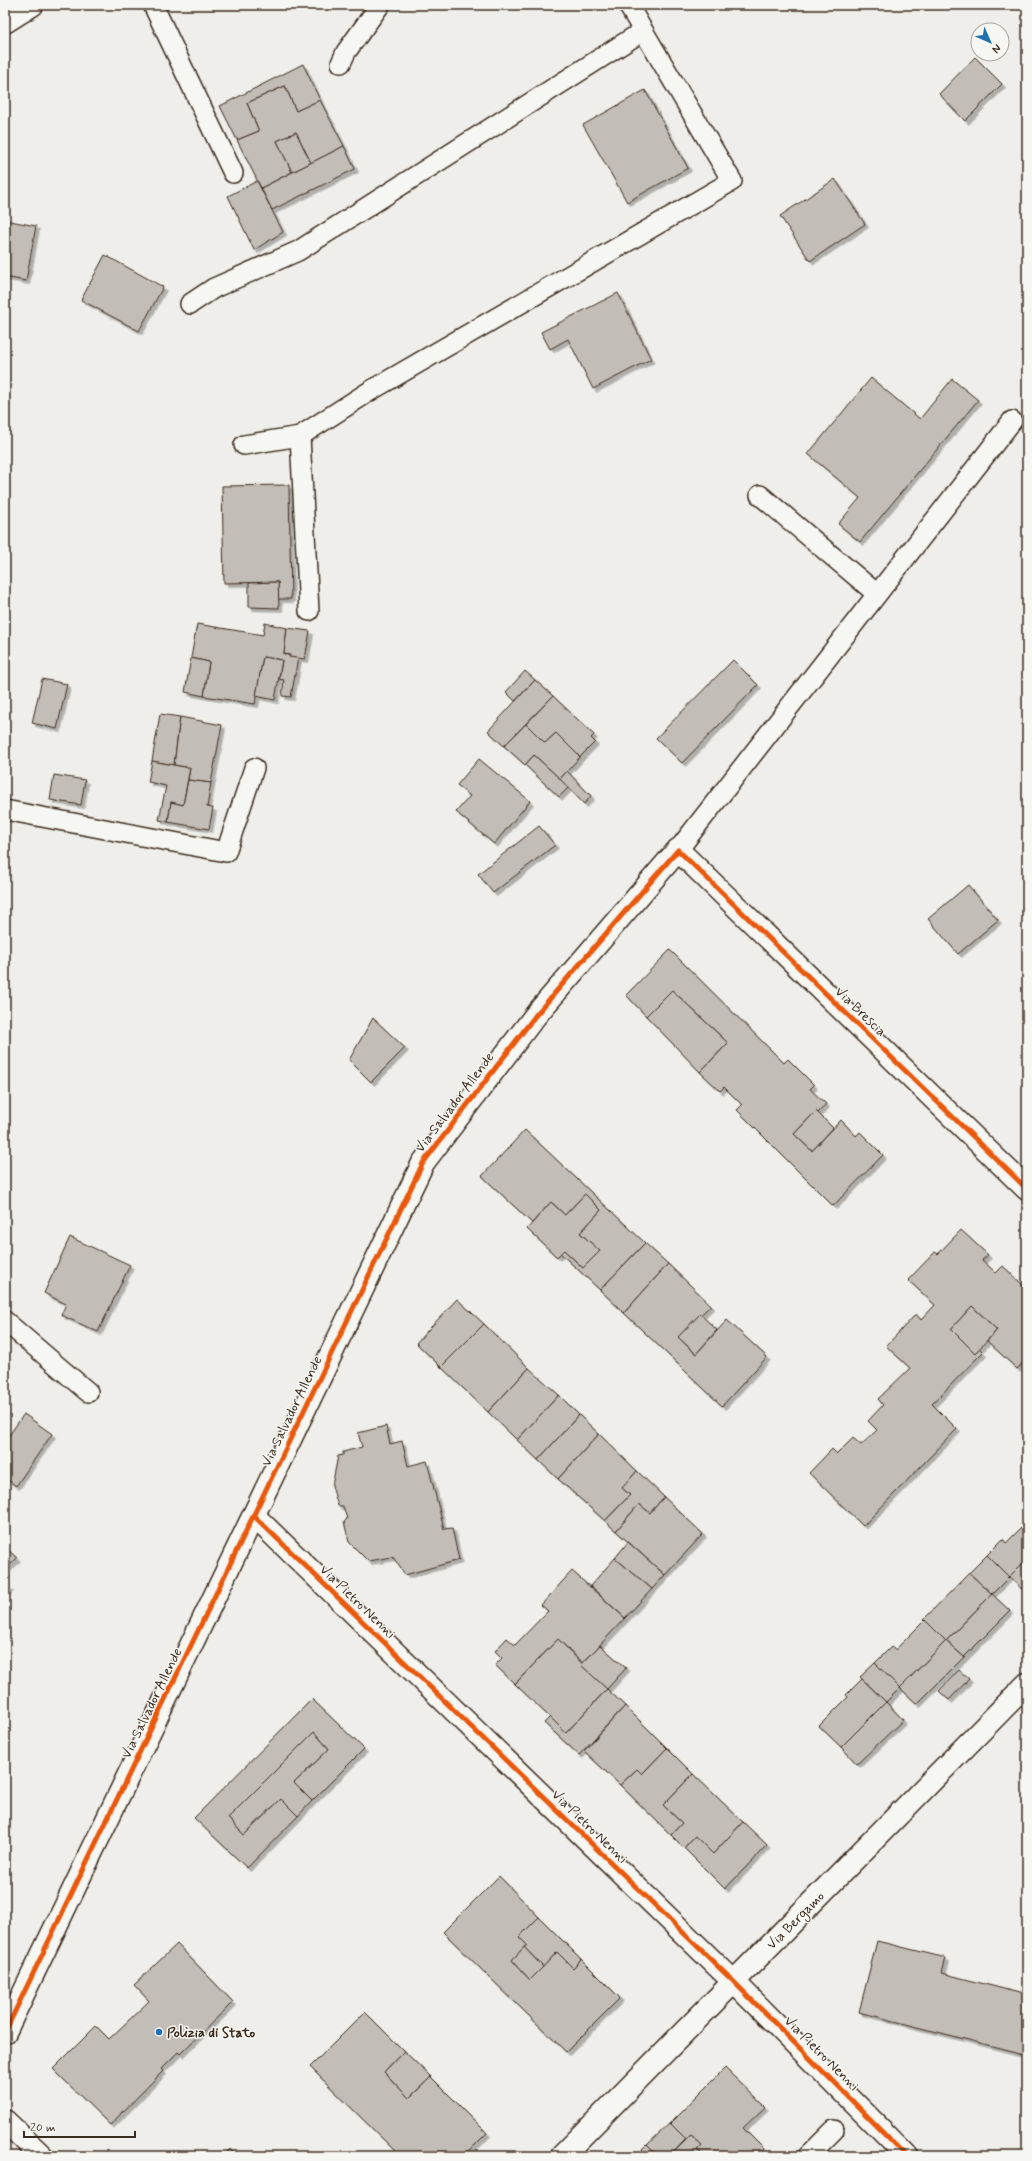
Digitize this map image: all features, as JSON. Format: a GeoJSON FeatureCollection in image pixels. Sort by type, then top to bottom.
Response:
{"type":"FeatureCollection","features":[{"type":"Feature","properties":{"kind":"street"},"geometry":{"type":"LineString","coordinates":[[5,22],[32,5]]}},
{"type":"Feature","properties":{"kind":"street","name":"Via Brescia"},"geometry":{"type":"LineString","coordinates":[[678,850],[1027,1189]]}},
{"type":"Feature","properties":{"kind":"street","name":"Via Salvador Allende"},"geometry":{"type":"LineString","coordinates":[[5,2032],[423,1163],[535,1016],[678,850]]}},
{"type":"Feature","properties":{"kind":"street","name":"Via Pietro Nenni"},"geometry":{"type":"LineString","coordinates":[[254,1516],[734,1982],[908,2156]]}},
{"type":"Feature","properties":{"kind":"street","name":"Via Bergamo"},"geometry":{"type":"LineString","coordinates":[[562,2156],[1027,1684]]}},
{"type":"Feature","properties":{"kind":"street"},"geometry":{"type":"LineString","coordinates":[[5,2120],[42,2156]]}},
{"type":"Feature","properties":{"kind":"lane"},"geometry":{"type":"LineString","coordinates":[[153,5],[233,173]]}},
{"type":"Feature","properties":{"kind":"lane"},"geometry":{"type":"LineString","coordinates":[[341,63],[346,52],[380,5]]}},
{"type":"Feature","properties":{"kind":"lane"},"geometry":{"type":"LineString","coordinates":[[244,445],[300,436],[370,391],[732,181],[628,5]]}},
{"type":"Feature","properties":{"kind":"lane"},"geometry":{"type":"LineString","coordinates":[[190,304],[214,288],[298,251],[643,31]]}},
{"type":"Feature","properties":{"kind":"lane"},"geometry":{"type":"LineString","coordinates":[[678,850],[1012,421]]}},
{"type":"Feature","properties":{"kind":"lane"},"geometry":{"type":"LineString","coordinates":[[300,436],[309,611]]}},
{"type":"Feature","properties":{"kind":"lane"},"geometry":{"type":"LineString","coordinates":[[760,494],[877,594]]}},
{"type":"Feature","properties":{"kind":"lane"},"geometry":{"type":"LineString","coordinates":[[5,810],[226,852],[254,768]]}},
{"type":"Feature","properties":{"kind":"lane"},"geometry":{"type":"LineString","coordinates":[[5,1321],[88,1392]]}},
{"type":"Feature","properties":{"kind":"lane"},"geometry":{"type":"LineString","coordinates":[[808,2156],[834,2130]]}},
{"type":"Feature","properties":{"kind":"building"},"geometry":{"type":"Polygon","coordinates":[[[970,62],[980,62],[1002,84],[965,121],[939,94],[970,62]]]}},
{"type":"Feature","properties":{"kind":"building"},"geometry":{"type":"Polygon","coordinates":[[[303,64],[320,100],[296,111],[285,86],[247,103],[259,131],[237,140],[220,106],[303,64]]]}},
{"type":"Feature","properties":{"kind":"building"},"geometry":{"type":"Polygon","coordinates":[[[285,86],[296,111],[320,100],[344,146],[311,163],[296,132],[277,141],[292,172],[261,188],[237,140],[259,131],[247,103],[285,86]]]}},
{"type":"Feature","properties":{"kind":"building"},"geometry":{"type":"Polygon","coordinates":[[[645,90],[688,168],[627,202],[583,125],[645,90]]]}},
{"type":"Feature","properties":{"kind":"building"},"geometry":{"type":"Polygon","coordinates":[[[296,132],[311,163],[292,172],[277,141],[296,132]]]}},
{"type":"Feature","properties":{"kind":"building"},"geometry":{"type":"Polygon","coordinates":[[[344,146],[355,169],[272,210],[261,188],[344,146]]]}},
{"type":"Feature","properties":{"kind":"building"},"geometry":{"type":"Polygon","coordinates":[[[835,179],[865,224],[810,261],[780,216],[835,179]]]}},
{"type":"Feature","properties":{"kind":"building"},"geometry":{"type":"Polygon","coordinates":[[[257,181],[283,232],[254,250],[228,196],[257,181]]]}},
{"type":"Feature","properties":{"kind":"building"},"geometry":{"type":"Polygon","coordinates":[[[5,220],[36,226],[26,281],[5,277],[5,220]]]}},
{"type":"Feature","properties":{"kind":"building"},"geometry":{"type":"Polygon","coordinates":[[[105,255],[163,287],[139,331],[81,300],[105,255]]]}},
{"type":"Feature","properties":{"kind":"building"},"geometry":{"type":"Polygon","coordinates":[[[618,293],[651,359],[593,389],[568,339],[550,349],[541,332],[618,293]]]}},
{"type":"Feature","properties":{"kind":"building"},"geometry":{"type":"Polygon","coordinates":[[[871,378],[920,419],[952,379],[978,400],[860,542],[838,524],[860,498],[808,454],[871,378]]]}},
{"type":"Feature","properties":{"kind":"building"},"geometry":{"type":"Polygon","coordinates":[[[289,485],[291,599],[278,599],[278,582],[224,583],[222,486],[289,485]]]}},
{"type":"Feature","properties":{"kind":"building"},"geometry":{"type":"Polygon","coordinates":[[[278,582],[279,608],[249,607],[249,583],[278,582]]]}},
{"type":"Feature","properties":{"kind":"building"},"geometry":{"type":"Polygon","coordinates":[[[265,623],[287,628],[284,654],[298,658],[291,697],[282,696],[284,680],[279,679],[282,660],[263,657],[255,704],[204,696],[209,662],[191,658],[197,624],[263,635],[265,623]]]}},
{"type":"Feature","properties":{"kind":"building"},"geometry":{"type":"Polygon","coordinates":[[[287,628],[310,631],[305,659],[289,657],[290,655],[284,654],[287,628]]]}},
{"type":"Feature","properties":{"kind":"building"},"geometry":{"type":"Polygon","coordinates":[[[263,657],[282,660],[275,700],[256,696],[263,657]]]}},
{"type":"Feature","properties":{"kind":"building"},"geometry":{"type":"Polygon","coordinates":[[[191,658],[209,662],[204,696],[185,692],[191,658]]]}},
{"type":"Feature","properties":{"kind":"building"},"geometry":{"type":"Polygon","coordinates":[[[733,660],[758,685],[682,763],[656,738],[733,660]]]}},
{"type":"Feature","properties":{"kind":"building"},"geometry":{"type":"Polygon","coordinates":[[[525,671],[535,680],[515,701],[506,692],[525,671]]]}},
{"type":"Feature","properties":{"kind":"building"},"geometry":{"type":"Polygon","coordinates":[[[42,679],[67,684],[57,729],[32,723],[42,679]]]}},
{"type":"Feature","properties":{"kind":"building"},"geometry":{"type":"Polygon","coordinates":[[[535,680],[553,696],[504,746],[488,731],[535,680]]]}},
{"type":"Feature","properties":{"kind":"building"},"geometry":{"type":"Polygon","coordinates":[[[553,696],[594,735],[591,738],[595,742],[580,757],[556,733],[545,743],[526,724],[553,696]]]}},
{"type":"Feature","properties":{"kind":"building"},"geometry":{"type":"Polygon","coordinates":[[[160,714],[180,717],[174,765],[152,761],[160,714]]]}},
{"type":"Feature","properties":{"kind":"building"},"geometry":{"type":"Polygon","coordinates":[[[180,717],[222,725],[211,783],[188,780],[190,768],[174,765],[180,717]]]}},
{"type":"Feature","properties":{"kind":"building"},"geometry":{"type":"Polygon","coordinates":[[[526,724],[545,743],[556,733],[580,757],[560,779],[534,755],[525,765],[504,746],[526,724]]]}},
{"type":"Feature","properties":{"kind":"building"},"geometry":{"type":"Polygon","coordinates":[[[534,755],[569,787],[559,797],[525,765],[534,755]]]}},
{"type":"Feature","properties":{"kind":"building"},"geometry":{"type":"Polygon","coordinates":[[[479,759],[530,801],[494,844],[456,812],[470,796],[457,785],[479,759]]]}},
{"type":"Feature","properties":{"kind":"building"},"geometry":{"type":"Polygon","coordinates":[[[152,761],[190,768],[183,805],[171,802],[168,822],[159,820],[166,786],[148,782],[152,761]]]}},
{"type":"Feature","properties":{"kind":"building"},"geometry":{"type":"Polygon","coordinates":[[[567,771],[591,796],[584,804],[560,779],[567,771]]]}},
{"type":"Feature","properties":{"kind":"building"},"geometry":{"type":"Polygon","coordinates":[[[54,775],[85,780],[81,805],[50,800],[54,775]]]}},
{"type":"Feature","properties":{"kind":"building"},"geometry":{"type":"Polygon","coordinates":[[[188,780],[211,783],[207,807],[213,808],[209,829],[168,822],[171,802],[183,805],[188,780]]]}},
{"type":"Feature","properties":{"kind":"building"},"geometry":{"type":"Polygon","coordinates":[[[539,826],[555,845],[493,893],[478,874],[539,826]]]}},
{"type":"Feature","properties":{"kind":"building"},"geometry":{"type":"Polygon","coordinates":[[[968,885],[998,920],[958,954],[928,919],[968,885]]]}},
{"type":"Feature","properties":{"kind":"building"},"geometry":{"type":"Polygon","coordinates":[[[670,950],[784,1063],[788,1059],[814,1085],[810,1089],[826,1104],[818,1113],[816,1111],[794,1134],[812,1151],[841,1120],[856,1136],[860,1132],[883,1155],[833,1206],[737,1110],[742,1105],[724,1087],[720,1091],[700,1072],[728,1043],[672,990],[646,1016],[626,995],[670,950]]]}},
{"type":"Feature","properties":{"kind":"building"},"geometry":{"type":"Polygon","coordinates":[[[672,990],[728,1043],[700,1072],[646,1016],[672,990]]]}},
{"type":"Feature","properties":{"kind":"building"},"geometry":{"type":"Polygon","coordinates":[[[373,1018],[405,1048],[371,1082],[349,1060],[373,1018]]]}},
{"type":"Feature","properties":{"kind":"building"},"geometry":{"type":"Polygon","coordinates":[[[816,1111],[833,1128],[812,1151],[794,1134],[816,1111]]]}},
{"type":"Feature","properties":{"kind":"building"},"geometry":{"type":"Polygon","coordinates":[[[525,1130],[645,1243],[600,1290],[560,1253],[564,1250],[583,1268],[600,1251],[580,1233],[601,1210],[585,1194],[565,1215],[551,1202],[532,1223],[482,1176],[525,1130]]]}},
{"type":"Feature","properties":{"kind":"building"},"geometry":{"type":"Polygon","coordinates":[[[585,1194],[601,1210],[580,1233],[600,1251],[583,1268],[564,1250],[557,1257],[527,1229],[551,1202],[565,1215],[585,1194]]]}},
{"type":"Feature","properties":{"kind":"building"},"geometry":{"type":"Polygon","coordinates":[[[961,1230],[988,1255],[982,1260],[996,1273],[1003,1266],[1027,1289],[1027,1358],[1017,1369],[987,1341],[997,1330],[972,1306],[951,1329],[975,1353],[979,1348],[983,1352],[932,1404],[957,1429],[863,1526],[809,1473],[832,1449],[837,1454],[853,1438],[861,1445],[877,1430],[868,1421],[883,1405],[878,1399],[910,1368],[886,1346],[916,1314],[921,1320],[935,1305],[908,1280],[935,1252],[938,1254],[961,1230]]]}},
{"type":"Feature","properties":{"kind":"building"},"geometry":{"type":"Polygon","coordinates":[[[70,1237],[130,1265],[98,1332],[61,1315],[66,1304],[44,1293],[70,1237]]]}},
{"type":"Feature","properties":{"kind":"building"},"geometry":{"type":"Polygon","coordinates":[[[645,1243],[668,1264],[624,1313],[600,1290],[645,1243]]]}},
{"type":"Feature","properties":{"kind":"building"},"geometry":{"type":"Polygon","coordinates":[[[668,1264],[711,1305],[678,1337],[696,1354],[727,1320],[767,1357],[722,1406],[624,1313],[668,1264]]]}},
{"type":"Feature","properties":{"kind":"building"},"geometry":{"type":"Polygon","coordinates":[[[457,1299],[484,1324],[441,1367],[416,1343],[457,1299]]]}},
{"type":"Feature","properties":{"kind":"building"},"geometry":{"type":"Polygon","coordinates":[[[972,1306],[997,1330],[975,1353],[951,1329],[972,1306]]]}},
{"type":"Feature","properties":{"kind":"building"},"geometry":{"type":"Polygon","coordinates":[[[700,1314],[717,1330],[696,1354],[678,1337],[700,1314]]]}},
{"type":"Feature","properties":{"kind":"building"},"geometry":{"type":"Polygon","coordinates":[[[484,1324],[529,1368],[488,1412],[441,1367],[484,1324]]]}},
{"type":"Feature","properties":{"kind":"building"},"geometry":{"type":"Polygon","coordinates":[[[529,1368],[559,1395],[517,1440],[488,1412],[529,1368]]]}},
{"type":"Feature","properties":{"kind":"building"},"geometry":{"type":"Polygon","coordinates":[[[559,1395],[579,1415],[538,1460],[517,1440],[559,1395]]]}},
{"type":"Feature","properties":{"kind":"building"},"geometry":{"type":"Polygon","coordinates":[[[24,1414],[52,1434],[16,1486],[5,1478],[5,1441],[24,1414]]]}},
{"type":"Feature","properties":{"kind":"building"},"geometry":{"type":"Polygon","coordinates":[[[579,1415],[599,1434],[558,1479],[538,1460],[579,1415]]]}},
{"type":"Feature","properties":{"kind":"building"},"geometry":{"type":"Polygon","coordinates":[[[386,1426],[390,1444],[402,1441],[408,1466],[427,1461],[444,1529],[452,1528],[459,1560],[405,1575],[393,1557],[368,1561],[349,1542],[344,1522],[347,1519],[343,1506],[338,1506],[332,1486],[338,1456],[343,1455],[343,1452],[362,1447],[358,1433],[386,1426]]]}},
{"type":"Feature","properties":{"kind":"building"},"geometry":{"type":"Polygon","coordinates":[[[599,1434],[637,1471],[622,1488],[630,1495],[605,1521],[558,1479],[599,1434]]]}},
{"type":"Feature","properties":{"kind":"building"},"geometry":{"type":"Polygon","coordinates":[[[637,1471],[664,1497],[650,1513],[639,1504],[616,1531],[605,1521],[630,1495],[622,1488],[637,1471]]]}},
{"type":"Feature","properties":{"kind":"building"},"geometry":{"type":"Polygon","coordinates":[[[664,1497],[703,1534],[665,1575],[616,1531],[639,1504],[650,1513],[664,1497]]]}},
{"type":"Feature","properties":{"kind":"building"},"geometry":{"type":"Polygon","coordinates":[[[1027,1522],[1027,1559],[1009,1577],[987,1555],[1003,1539],[1006,1543],[1027,1522]]]}},
{"type":"Feature","properties":{"kind":"building"},"geometry":{"type":"Polygon","coordinates":[[[628,1542],[665,1575],[652,1589],[615,1558],[628,1542]]]}},
{"type":"Feature","properties":{"kind":"building"},"geometry":{"type":"Polygon","coordinates":[[[5,1547],[17,1558],[5,1570],[5,1547]]]}},
{"type":"Feature","properties":{"kind":"building"},"geometry":{"type":"Polygon","coordinates":[[[987,1555],[1009,1577],[992,1594],[969,1573],[987,1555]]]}},
{"type":"Feature","properties":{"kind":"building"},"geometry":{"type":"Polygon","coordinates":[[[615,1558],[652,1589],[625,1618],[590,1586],[615,1558]]]}},
{"type":"Feature","properties":{"kind":"building"},"geometry":{"type":"Polygon","coordinates":[[[1027,1559],[1027,1590],[1025,1592],[1009,1577],[1027,1559]]]}},
{"type":"Feature","properties":{"kind":"building"},"geometry":{"type":"Polygon","coordinates":[[[572,1571],[625,1618],[583,1663],[558,1639],[515,1684],[495,1665],[502,1658],[495,1651],[507,1638],[515,1645],[548,1611],[541,1605],[572,1571]]]}},
{"type":"Feature","properties":{"kind":"building"},"geometry":{"type":"Polygon","coordinates":[[[969,1573],[992,1594],[946,1641],[924,1619],[969,1573]]]}},
{"type":"Feature","properties":{"kind":"building"},"geometry":{"type":"Polygon","coordinates":[[[5,1583],[10,1588],[5,1593],[5,1583]]]}},
{"type":"Feature","properties":{"kind":"building"},"geometry":{"type":"Polygon","coordinates":[[[992,1594],[1010,1611],[964,1657],[946,1641],[992,1594]]]}},
{"type":"Feature","properties":{"kind":"building"},"geometry":{"type":"Polygon","coordinates":[[[925,1620],[946,1641],[900,1688],[875,1663],[891,1647],[895,1650],[925,1620]]]}},
{"type":"Feature","properties":{"kind":"building"},"geometry":{"type":"Polygon","coordinates":[[[558,1639],[607,1689],[566,1733],[515,1684],[558,1639]]]}},
{"type":"Feature","properties":{"kind":"building"},"geometry":{"type":"Polygon","coordinates":[[[946,1641],[964,1657],[917,1704],[900,1688],[946,1641]]]}},
{"type":"Feature","properties":{"kind":"building"},"geometry":{"type":"Polygon","coordinates":[[[600,1645],[626,1668],[607,1689],[581,1665],[600,1645]]]}},
{"type":"Feature","properties":{"kind":"building"},"geometry":{"type":"Polygon","coordinates":[[[875,1663],[900,1688],[886,1702],[860,1677],[875,1663]]]}},
{"type":"Feature","properties":{"kind":"building"},"geometry":{"type":"Polygon","coordinates":[[[959,1670],[969,1679],[949,1700],[939,1691],[959,1670]]]}},
{"type":"Feature","properties":{"kind":"building"},"geometry":{"type":"Polygon","coordinates":[[[862,1679],[886,1702],[841,1747],[819,1726],[848,1697],[846,1695],[862,1679]]]}},
{"type":"Feature","properties":{"kind":"building"},"geometry":{"type":"Polygon","coordinates":[[[607,1689],[625,1706],[579,1755],[544,1723],[550,1717],[566,1733],[607,1689]]]}},
{"type":"Feature","properties":{"kind":"building"},"geometry":{"type":"Polygon","coordinates":[[[312,1699],[364,1749],[312,1801],[294,1783],[329,1749],[314,1732],[228,1818],[244,1835],[281,1799],[298,1816],[247,1868],[194,1818],[312,1699]]]}},
{"type":"Feature","properties":{"kind":"building"},"geometry":{"type":"Polygon","coordinates":[[[886,1702],[903,1720],[857,1764],[841,1747],[886,1702]]]}},
{"type":"Feature","properties":{"kind":"building"},"geometry":{"type":"Polygon","coordinates":[[[625,1706],[667,1748],[642,1774],[637,1769],[620,1785],[584,1751],[625,1706]]]}},
{"type":"Feature","properties":{"kind":"building"},"geometry":{"type":"Polygon","coordinates":[[[314,1732],[329,1749],[294,1783],[312,1801],[298,1816],[281,1799],[244,1835],[228,1818],[314,1732]]]}},
{"type":"Feature","properties":{"kind":"building"},"geometry":{"type":"Polygon","coordinates":[[[667,1748],[693,1774],[663,1805],[682,1823],[671,1835],[620,1785],[637,1769],[642,1774],[667,1748]]]}},
{"type":"Feature","properties":{"kind":"building"},"geometry":{"type":"Polygon","coordinates":[[[693,1774],[743,1822],[713,1854],[695,1836],[684,1848],[671,1835],[682,1823],[663,1805],[693,1774]]]}},
{"type":"Feature","properties":{"kind":"building"},"geometry":{"type":"Polygon","coordinates":[[[743,1822],[767,1845],[725,1889],[684,1848],[695,1836],[713,1854],[743,1822]]]}},
{"type":"Feature","properties":{"kind":"building"},"geometry":{"type":"Polygon","coordinates":[[[499,1876],[539,1917],[519,1937],[527,1945],[512,1960],[530,1980],[557,1952],[573,1968],[581,1959],[620,1998],[566,2052],[443,1932],[499,1876]]]}},
{"type":"Feature","properties":{"kind":"building"},"geometry":{"type":"Polygon","coordinates":[[[539,1917],[581,1959],[573,1968],[557,1952],[543,1967],[524,1947],[527,1945],[519,1937],[539,1917]]]}},
{"type":"Feature","properties":{"kind":"building"},"geometry":{"type":"Polygon","coordinates":[[[877,1941],[946,1958],[942,1973],[1027,1995],[1027,2055],[859,2012],[877,1941]]]}},
{"type":"Feature","properties":{"kind":"building","name":"Polizia di Stato"},"geometry":{"type":"Polygon","coordinates":[[[177,1944],[233,2002],[180,2054],[178,2052],[161,2069],[163,2071],[110,2125],[53,2069],[96,2026],[109,2039],[149,2001],[134,1985],[177,1944]]]}},
{"type":"Feature","properties":{"kind":"building"},"geometry":{"type":"Polygon","coordinates":[[[524,1947],[543,1967],[530,1980],[512,1960],[524,1947]]]}},
{"type":"Feature","properties":{"kind":"building"},"geometry":{"type":"Polygon","coordinates":[[[365,2012],[404,2051],[384,2072],[409,2098],[431,2077],[487,2133],[464,2156],[400,2156],[310,2067],[365,2012]]]}},
{"type":"Feature","properties":{"kind":"building"},"geometry":{"type":"Polygon","coordinates":[[[404,2051],[431,2077],[409,2098],[384,2072],[404,2051]]]}},
{"type":"Feature","properties":{"kind":"building"},"geometry":{"type":"Polygon","coordinates":[[[725,2068],[765,2107],[743,2128],[764,2149],[756,2156],[704,2156],[697,2150],[702,2145],[691,2135],[686,2139],[670,2123],[725,2068]]]}},
{"type":"Feature","properties":{"kind":"building"},"geometry":{"type":"Polygon","coordinates":[[[670,2123],[686,2139],[670,2156],[658,2156],[647,2145],[670,2123]]]}},
{"type":"Feature","properties":{"kind":"building"},"geometry":{"type":"Polygon","coordinates":[[[691,2135],[702,2145],[697,2150],[704,2156],[670,2156],[691,2135]]]}},
{"type":"Feature","properties":{"kind":"building"},"geometry":{"type":"Polygon","coordinates":[[[647,2145],[658,2156],[636,2156],[647,2145]]]}},
{"type":"Feature","properties":{"kind":"building"},"geometry":{"type":"Polygon","coordinates":[[[230,2149],[237,2156],[223,2156],[230,2149]]]}},
{"type":"Feature","properties":{"kind":"cycle path"},"geometry":{"type":"LineString","coordinates":[[5,2032],[423,1163],[535,1016],[678,850],[1027,1189]]}},
{"type":"Feature","properties":{"kind":"cycle path"},"geometry":{"type":"LineString","coordinates":[[254,1516],[734,1982],[907,2156]]}},
{"type":"Feature","properties":{"kind":"place","name":"Polizia di Stato"},"geometry":{"type":"Point","coordinates":[159,2032]}}]}
